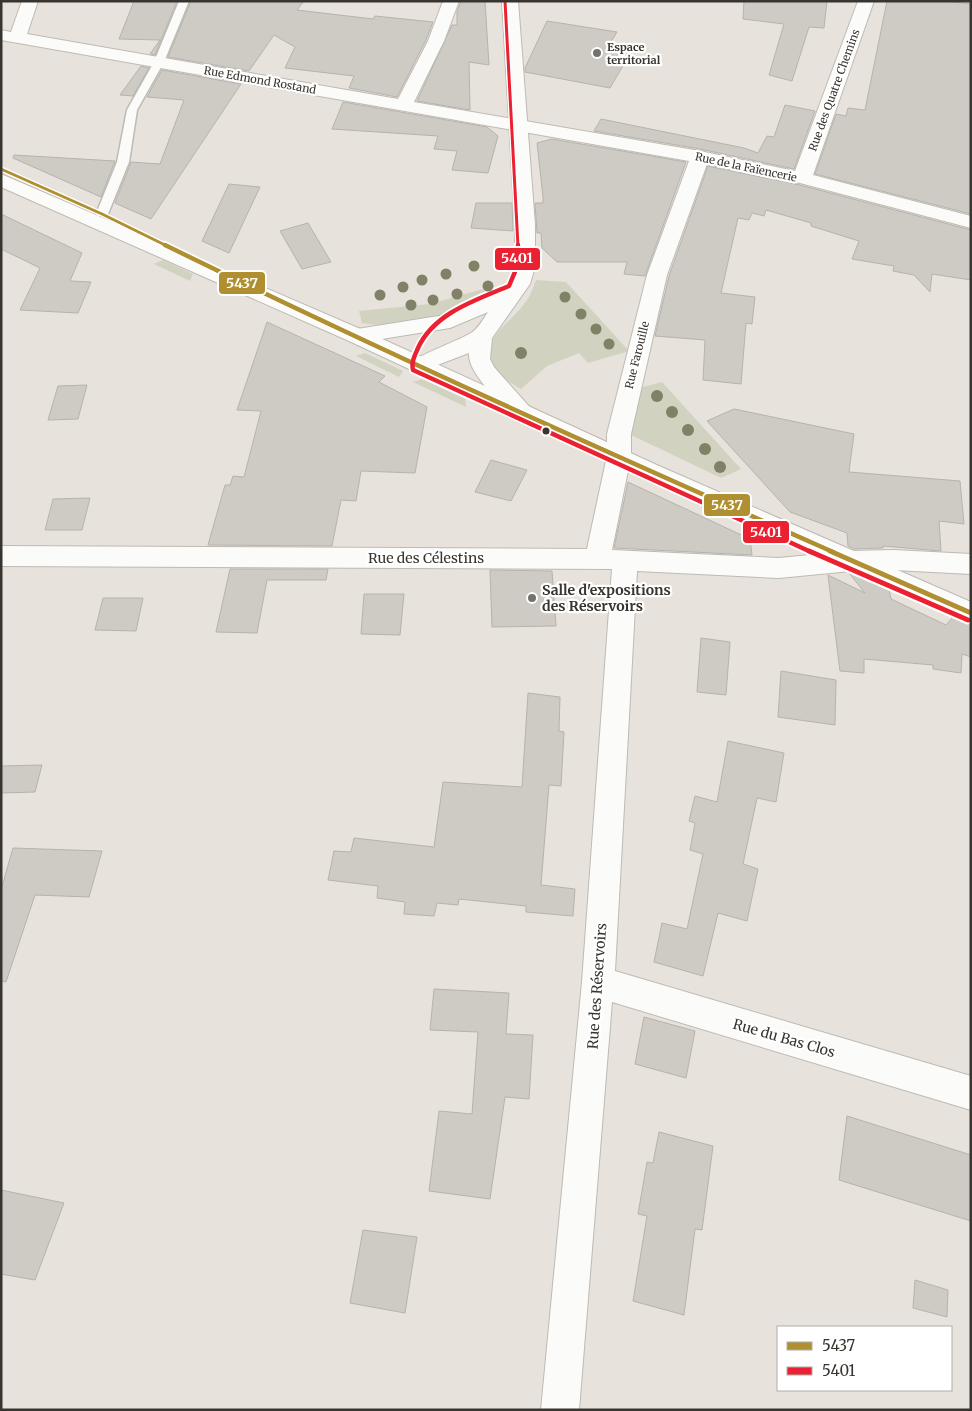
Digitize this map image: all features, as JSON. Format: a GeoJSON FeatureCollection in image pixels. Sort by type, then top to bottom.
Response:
{"type":"FeatureCollection","features":[{"type":"Feature","properties":{"kind":"street"},"geometry":{"type":"LineString","coordinates":[[9,37],[30,1]]}},
{"type":"Feature","properties":{"kind":"street"},"geometry":{"type":"LineString","coordinates":[[404,105],[436,41],[451,1]]}},
{"type":"Feature","properties":{"kind":"street","name":"Rue des Quatre Chemins"},"geometry":{"type":"LineString","coordinates":[[802,178],[866,1]]}},
{"type":"Feature","properties":{"kind":"street"},"geometry":{"type":"LineString","coordinates":[[419,365],[451,353],[480,337],[520,284],[526,258],[511,5]]}},
{"type":"Feature","properties":{"kind":"street","name":"Rue Edmond Rostand"},"geometry":{"type":"LineString","coordinates":[[9,37],[518,125]]}},
{"type":"Feature","properties":{"kind":"street","name":"Rue de la Faïencerie"},"geometry":{"type":"LineString","coordinates":[[518,125],[700,157],[802,178],[971,222]]}},
{"type":"Feature","properties":{"kind":"street","name":"Rue Farouille"},"geometry":{"type":"LineString","coordinates":[[611,560],[619,434],[657,275],[700,157]]}},
{"type":"Feature","properties":{"kind":"street"},"geometry":{"type":"LineString","coordinates":[[1,169],[102,214],[295,308]]}},
{"type":"Feature","properties":{"kind":"street"},"geometry":{"type":"LineString","coordinates":[[1,180],[295,308],[971,614]]}},
{"type":"Feature","properties":{"kind":"street"},"geometry":{"type":"LineString","coordinates":[[356,336],[450,321],[514,292]]}},
{"type":"Feature","properties":{"kind":"street"},"geometry":{"type":"LineString","coordinates":[[419,365],[422,351],[430,340],[450,321]]}},
{"type":"Feature","properties":{"kind":"street"},"geometry":{"type":"LineString","coordinates":[[480,337],[479,359],[485,372],[524,413]]}},
{"type":"Feature","properties":{"kind":"street","name":"Rue des Célestins"},"geometry":{"type":"LineString","coordinates":[[1,556],[611,560],[779,568],[851,561],[894,560],[971,564]]}},
{"type":"Feature","properties":{"kind":"street","name":"Rue des Réservoirs"},"geometry":{"type":"LineString","coordinates":[[560,1410],[598,982],[611,560]]}},
{"type":"Feature","properties":{"kind":"street","name":"Rue du Bas Clos"},"geometry":{"type":"LineString","coordinates":[[598,982],[971,1093]]}},
{"type":"Feature","properties":{"kind":"lane"},"geometry":{"type":"LineString","coordinates":[[102,214],[122,162],[132,110],[159,62],[184,1]]}},
{"type":"Feature","properties":{"kind":"green space"},"geometry":{"type":"Polygon","coordinates":[[[163,260],[193,274],[190,281],[154,264],[163,260]]]}},
{"type":"Feature","properties":{"kind":"green space"},"geometry":{"type":"Polygon","coordinates":[[[536,280],[566,282],[629,351],[588,363],[579,353],[547,366],[521,389],[506,380],[493,368],[490,361],[490,345],[498,332],[526,301],[536,280]]]}},
{"type":"Feature","properties":{"kind":"green space"},"geometry":{"type":"Polygon","coordinates":[[[483,289],[487,293],[472,301],[442,314],[411,323],[379,325],[362,323],[359,311],[430,304],[483,289]]]}},
{"type":"Feature","properties":{"kind":"green space"},"geometry":{"type":"Polygon","coordinates":[[[365,353],[403,371],[399,377],[356,356],[365,353]]]}},
{"type":"Feature","properties":{"kind":"green space"},"geometry":{"type":"Polygon","coordinates":[[[422,379],[465,399],[466,407],[413,382],[422,379]]]}},
{"type":"Feature","properties":{"kind":"green space"},"geometry":{"type":"Polygon","coordinates":[[[662,382],[741,469],[721,478],[627,433],[639,388],[662,382]]]}},
{"type":"Feature","properties":{"kind":"building"},"geometry":{"type":"Polygon","coordinates":[[[134,1],[177,1],[155,55],[150,54],[160,40],[119,39],[134,1]]]}},
{"type":"Feature","properties":{"kind":"building"},"geometry":{"type":"Polygon","coordinates":[[[191,1],[304,1],[297,10],[373,19],[375,16],[433,22],[397,97],[349,88],[354,76],[285,68],[295,47],[274,35],[249,71],[168,57],[191,1]]]}},
{"type":"Feature","properties":{"kind":"building"},"geometry":{"type":"Polygon","coordinates":[[[461,1],[485,1],[489,65],[469,62],[470,110],[417,101],[452,25],[457,25],[457,12],[461,1]]]}},
{"type":"Feature","properties":{"kind":"building"},"geometry":{"type":"Polygon","coordinates":[[[744,1],[827,1],[824,28],[809,27],[792,81],[769,75],[784,24],[743,19],[744,1]]]}},
{"type":"Feature","properties":{"kind":"building"},"geometry":{"type":"Polygon","coordinates":[[[887,1],[945,1],[971,4],[971,214],[815,174],[836,114],[846,116],[848,108],[865,110],[887,1]]]}},
{"type":"Feature","properties":{"kind":"building"},"geometry":{"type":"Polygon","coordinates":[[[547,21],[617,32],[609,45],[634,50],[610,88],[525,72],[525,68],[547,21]]]}},
{"type":"Feature","properties":{"kind":"building"},"geometry":{"type":"Polygon","coordinates":[[[141,66],[149,68],[133,96],[120,95],[141,66]]]}},
{"type":"Feature","properties":{"kind":"building"},"geometry":{"type":"Polygon","coordinates":[[[162,70],[241,84],[151,219],[115,203],[131,162],[160,164],[184,100],[147,97],[162,70]]]}},
{"type":"Feature","properties":{"kind":"building"},"geometry":{"type":"Polygon","coordinates":[[[343,102],[487,127],[498,136],[488,173],[452,170],[457,151],[434,149],[438,136],[332,129],[343,102]]]}},
{"type":"Feature","properties":{"kind":"building"},"geometry":{"type":"Polygon","coordinates":[[[785,105],[815,111],[794,169],[700,149],[594,131],[601,119],[744,148],[758,153],[767,136],[774,137],[785,105]]]}},
{"type":"Feature","properties":{"kind":"building"},"geometry":{"type":"Polygon","coordinates":[[[552,139],[686,162],[645,276],[624,274],[627,262],[557,262],[542,248],[541,233],[537,233],[535,203],[543,203],[537,143],[552,139]]]}},
{"type":"Feature","properties":{"kind":"building"},"geometry":{"type":"Polygon","coordinates":[[[14,155],[115,161],[101,197],[13,158],[14,155]]]}},
{"type":"Feature","properties":{"kind":"building"},"geometry":{"type":"Polygon","coordinates":[[[708,166],[800,185],[971,230],[971,280],[932,274],[930,292],[914,275],[893,271],[894,266],[852,259],[859,241],[811,226],[811,223],[766,210],[764,216],[752,213],[749,220],[738,218],[721,293],[755,297],[752,324],[746,323],[741,384],[703,380],[705,340],[655,336],[669,276],[708,166]]]}},
{"type":"Feature","properties":{"kind":"building"},"geometry":{"type":"Polygon","coordinates":[[[229,184],[260,187],[229,253],[202,241],[229,184]]]}},
{"type":"Feature","properties":{"kind":"building"},"geometry":{"type":"Polygon","coordinates":[[[476,203],[512,203],[513,231],[471,228],[476,203]]]}},
{"type":"Feature","properties":{"kind":"building"},"geometry":{"type":"Polygon","coordinates":[[[1,214],[82,253],[70,281],[91,282],[78,313],[20,310],[40,268],[1,249],[1,214]]]}},
{"type":"Feature","properties":{"kind":"building"},"geometry":{"type":"Polygon","coordinates":[[[308,223],[331,262],[302,269],[280,231],[308,223]]]}},
{"type":"Feature","properties":{"kind":"building"},"geometry":{"type":"Polygon","coordinates":[[[267,322],[385,376],[379,382],[427,407],[415,473],[361,471],[356,501],[341,500],[332,546],[208,545],[225,485],[230,485],[233,476],[244,477],[261,411],[237,410],[267,322]]]}},
{"type":"Feature","properties":{"kind":"building"},"geometry":{"type":"Polygon","coordinates":[[[87,385],[78,419],[48,420],[58,386],[87,385]]]}},
{"type":"Feature","properties":{"kind":"building"},"geometry":{"type":"Polygon","coordinates":[[[734,409],[854,434],[849,472],[960,481],[964,524],[939,521],[941,551],[883,546],[883,548],[854,549],[848,546],[847,533],[790,512],[707,421],[734,409]]]}},
{"type":"Feature","properties":{"kind":"building"},"geometry":{"type":"Polygon","coordinates":[[[491,460],[527,470],[511,501],[475,492],[491,460]]]}},
{"type":"Feature","properties":{"kind":"building"},"geometry":{"type":"Polygon","coordinates":[[[628,482],[750,539],[752,555],[614,548],[628,482]]]}},
{"type":"Feature","properties":{"kind":"building"},"geometry":{"type":"Polygon","coordinates":[[[90,498],[82,530],[45,530],[53,499],[90,498]]]}},
{"type":"Feature","properties":{"kind":"building"},"geometry":{"type":"Polygon","coordinates":[[[230,569],[328,569],[326,580],[267,580],[257,633],[216,632],[230,569]]]}},
{"type":"Feature","properties":{"kind":"building","name":"Salle d'expositions des Réservoirs"},"geometry":{"type":"Polygon","coordinates":[[[490,570],[552,571],[556,626],[492,627],[490,570]]]}},
{"type":"Feature","properties":{"kind":"building"},"geometry":{"type":"Polygon","coordinates":[[[849,573],[889,589],[891,599],[946,625],[953,617],[971,625],[971,657],[962,654],[961,673],[933,669],[933,665],[864,659],[864,673],[840,671],[828,575],[865,593],[849,573]]]}},
{"type":"Feature","properties":{"kind":"building"},"geometry":{"type":"Polygon","coordinates":[[[364,594],[404,594],[400,635],[361,634],[364,594]]]}},
{"type":"Feature","properties":{"kind":"building"},"geometry":{"type":"Polygon","coordinates":[[[103,598],[143,598],[136,631],[95,630],[103,598]]]}},
{"type":"Feature","properties":{"kind":"building"},"geometry":{"type":"Polygon","coordinates":[[[701,638],[730,642],[726,695],[697,692],[701,638]]]}},
{"type":"Feature","properties":{"kind":"building"},"geometry":{"type":"Polygon","coordinates":[[[781,671],[836,680],[835,725],[778,717],[781,671]]]}},
{"type":"Feature","properties":{"kind":"building"},"geometry":{"type":"Polygon","coordinates":[[[528,693],[560,697],[559,731],[564,732],[561,786],[549,785],[541,885],[575,889],[573,916],[526,912],[526,906],[459,899],[458,905],[437,903],[434,916],[404,914],[405,902],[377,898],[378,886],[328,880],[334,851],[351,852],[354,838],[434,847],[443,782],[522,787],[528,693]]]}},
{"type":"Feature","properties":{"kind":"building"},"geometry":{"type":"Polygon","coordinates":[[[728,741],[784,753],[776,802],[757,798],[743,864],[758,869],[747,921],[718,913],[703,976],[654,962],[662,923],[687,929],[703,854],[690,850],[695,823],[689,821],[695,796],[717,802],[728,741]]]}},
{"type":"Feature","properties":{"kind":"building"},"geometry":{"type":"Polygon","coordinates":[[[42,765],[35,792],[1,793],[1,766],[42,765]]]}},
{"type":"Feature","properties":{"kind":"building"},"geometry":{"type":"Polygon","coordinates":[[[13,848],[102,851],[89,897],[35,895],[6,982],[1,981],[1,890],[13,848]]]}},
{"type":"Feature","properties":{"kind":"building"},"geometry":{"type":"Polygon","coordinates":[[[434,989],[509,993],[506,1034],[533,1035],[529,1099],[505,1097],[490,1199],[429,1191],[439,1111],[472,1114],[478,1032],[430,1030],[434,989]]]}},
{"type":"Feature","properties":{"kind":"building"},"geometry":{"type":"Polygon","coordinates":[[[644,1017],[695,1031],[686,1078],[635,1064],[644,1017]]]}},
{"type":"Feature","properties":{"kind":"building"},"geometry":{"type":"Polygon","coordinates":[[[847,1116],[971,1155],[971,1221],[839,1180],[847,1116]]]}},
{"type":"Feature","properties":{"kind":"building"},"geometry":{"type":"Polygon","coordinates":[[[659,1132],[713,1146],[702,1230],[695,1229],[684,1315],[633,1301],[647,1216],[638,1214],[647,1162],[653,1163],[659,1132]]]}},
{"type":"Feature","properties":{"kind":"building"},"geometry":{"type":"Polygon","coordinates":[[[1,1190],[64,1203],[35,1280],[1,1274],[1,1190]]]}},
{"type":"Feature","properties":{"kind":"building"},"geometry":{"type":"Polygon","coordinates":[[[363,1230],[417,1237],[405,1313],[350,1303],[363,1230]]]}},
{"type":"Feature","properties":{"kind":"building"},"geometry":{"type":"Polygon","coordinates":[[[915,1280],[948,1290],[947,1317],[913,1308],[915,1280]]]}},
{"type":"Feature","properties":{"kind":"transit line","name":"5401"},"geometry":{"type":"LineString","coordinates":[[505,1],[518,234],[517,267],[509,286],[467,304],[441,320],[430,330],[421,341],[415,355],[412,364],[413,370],[790,543],[968,620]]}},
{"type":"Feature","properties":{"kind":"transit line","name":"5437"},"geometry":{"type":"LineString","coordinates":[[1,169],[102,214],[295,309],[651,472],[971,613]]}},
{"type":"Feature","properties":{"kind":"place","name":"Espace territorial"},"geometry":{"type":"Point","coordinates":[597,53]}},
{"type":"Feature","properties":{"kind":"place","name":"Salle d'expositions des Réservoirs"},"geometry":{"type":"Point","coordinates":[532,598]}}]}
